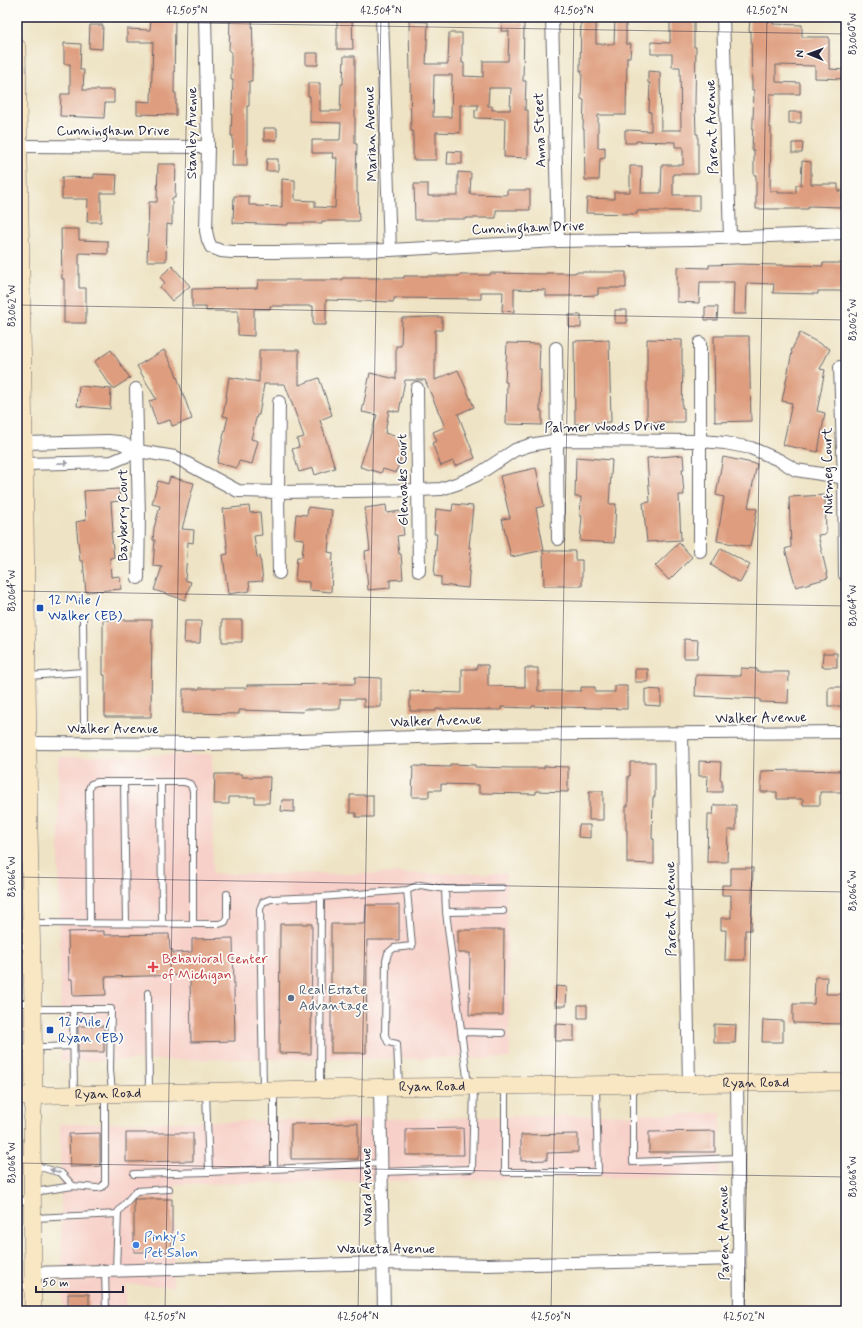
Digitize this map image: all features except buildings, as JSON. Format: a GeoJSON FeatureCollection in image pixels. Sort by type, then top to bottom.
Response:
{"type":"FeatureCollection","features":[{"type":"Feature","properties":{"kind":"main road"},"geometry":{"type":"LineString","coordinates":[[17,47],[20,371],[24,443],[22,639],[27,676],[28,744],[25,780],[31,923],[24,946],[28,1005],[25,1048],[34,1096],[32,1165],[27,1198],[32,1218],[28,1282],[33,1311]]}},
{"type":"Feature","properties":{"kind":"main road","name":"Ryan Road"},"geometry":{"type":"LineString","coordinates":[[17,1096],[399,1087],[596,1086],[846,1082]]}},
{"type":"Feature","properties":{"kind":"street","name":"Stanley Avenue"},"geometry":{"type":"LineString","coordinates":[[205,17],[208,147],[206,231],[211,248]]}},
{"type":"Feature","properties":{"kind":"street","name":"Marian Avenue"},"geometry":{"type":"LineString","coordinates":[[382,17],[390,250]]}},
{"type":"Feature","properties":{"kind":"street","name":"Anna Street"},"geometry":{"type":"LineString","coordinates":[[552,17],[558,241]]}},
{"type":"Feature","properties":{"kind":"street","name":"Parent Avenue"},"geometry":{"type":"LineString","coordinates":[[723,17],[730,237]]}},
{"type":"Feature","properties":{"kind":"street","name":"Cunningham Drive"},"geometry":{"type":"LineString","coordinates":[[18,146],[208,147]]}},
{"type":"Feature","properties":{"kind":"street","name":"Cunningham Drive"},"geometry":{"type":"LineString","coordinates":[[211,248],[221,251],[247,252],[390,250],[558,241],[693,239],[846,233]]}},
{"type":"Feature","properties":{"kind":"street"},"geometry":{"type":"LineString","coordinates":[[700,343],[700,551]]}},
{"type":"Feature","properties":{"kind":"street"},"geometry":{"type":"LineString","coordinates":[[556,348],[558,539]]}},
{"type":"Feature","properties":{"kind":"street","name":"Nutmeg Court"},"geometry":{"type":"LineString","coordinates":[[840,367],[845,478],[845,575]]}},
{"type":"Feature","properties":{"kind":"street","name":"Glenoaks Court"},"geometry":{"type":"LineString","coordinates":[[417,388],[419,571]]}},
{"type":"Feature","properties":{"kind":"street","name":"Bayberry Court"},"geometry":{"type":"LineString","coordinates":[[136,389],[139,516],[138,578]]}},
{"type":"Feature","properties":{"kind":"street"},"geometry":{"type":"LineString","coordinates":[[279,402],[279,573]]}},
{"type":"Feature","properties":{"kind":"street","name":"Palmer Woods Drive"},"geometry":{"type":"LineString","coordinates":[[24,443],[118,442],[138,451],[175,457],[238,491],[278,492],[441,489],[459,484],[477,475],[516,450],[530,445],[558,440],[701,441],[725,443],[751,448],[779,460],[796,470],[845,478]]}},
{"type":"Feature","properties":{"kind":"street"},"geometry":{"type":"LineString","coordinates":[[24,464],[112,462],[138,451]]}},
{"type":"Feature","properties":{"kind":"street","name":"Walker Avenue"},"geometry":{"type":"LineString","coordinates":[[28,744],[213,744],[476,735],[846,732]]}},
{"type":"Feature","properties":{"kind":"street","name":"Parent Avenue"},"geometry":{"type":"LineString","coordinates":[[682,734],[689,1084]]}},
{"type":"Feature","properties":{"kind":"street","name":"Parent Avenue"},"geometry":{"type":"LineString","coordinates":[[737,1083],[740,1311]]}},
{"type":"Feature","properties":{"kind":"street","name":"Ward Avenue"},"geometry":{"type":"LineString","coordinates":[[380,1088],[384,1311]]}},
{"type":"Feature","properties":{"kind":"street","name":"Wauketa Avenue"},"geometry":{"type":"LineString","coordinates":[[28,1282],[111,1270],[383,1263],[488,1265],[739,1259]]}},
{"type":"Feature","properties":{"kind":"lane"},"geometry":{"type":"LineString","coordinates":[[83,618],[84,722]]}},
{"type":"Feature","properties":{"kind":"lane"},"geometry":{"type":"LineString","coordinates":[[27,676],[83,672]]}},
{"type":"Feature","properties":{"kind":"lane"},"geometry":{"type":"LineString","coordinates":[[90,923],[89,789],[91,784],[97,782],[184,782],[190,784],[193,790],[193,924]]}},
{"type":"Feature","properties":{"kind":"lane"},"geometry":{"type":"LineString","coordinates":[[124,782],[126,923]]}},
{"type":"Feature","properties":{"kind":"lane"},"geometry":{"type":"LineString","coordinates":[[161,782],[162,924]]}},
{"type":"Feature","properties":{"kind":"lane"},"geometry":{"type":"LineString","coordinates":[[274,1169],[268,1090],[260,909],[263,902],[271,899],[320,897],[407,890],[420,885],[445,889],[502,888]]}},
{"type":"Feature","properties":{"kind":"lane"},"geometry":{"type":"LineString","coordinates":[[134,1174],[382,1167],[472,1169],[471,1087],[446,912],[445,889]]}},
{"type":"Feature","properties":{"kind":"lane"},"geometry":{"type":"LineString","coordinates":[[399,1087],[397,1044],[388,1042],[385,1035],[386,961],[388,953],[394,948],[412,946],[407,890]]}},
{"type":"Feature","properties":{"kind":"lane"},"geometry":{"type":"LineString","coordinates":[[31,923],[219,924],[225,922],[228,918],[227,894]]}},
{"type":"Feature","properties":{"kind":"lane"},"geometry":{"type":"LineString","coordinates":[[320,897],[320,1089]]}},
{"type":"Feature","properties":{"kind":"lane"},"geometry":{"type":"LineString","coordinates":[[446,912],[503,911]]}},
{"type":"Feature","properties":{"kind":"lane"},"geometry":{"type":"LineString","coordinates":[[148,993],[149,1093]]}},
{"type":"Feature","properties":{"kind":"lane"},"geometry":{"type":"LineString","coordinates":[[27,1198],[72,1186],[97,1188],[102,1187],[105,1183],[111,1009],[28,1005]]}},
{"type":"Feature","properties":{"kind":"lane"},"geometry":{"type":"LineString","coordinates":[[73,1008],[74,1095]]}},
{"type":"Feature","properties":{"kind":"lane"},"geometry":{"type":"LineString","coordinates":[[462,1032],[502,1033]]}},
{"type":"Feature","properties":{"kind":"lane"},"geometry":{"type":"LineString","coordinates":[[25,1048],[73,1046]]}},
{"type":"Feature","properties":{"kind":"lane"},"geometry":{"type":"LineString","coordinates":[[633,1085],[633,1162],[738,1158]]}},
{"type":"Feature","properties":{"kind":"lane"},"geometry":{"type":"LineString","coordinates":[[505,1086],[505,1172],[598,1172],[596,1086]]}},
{"type":"Feature","properties":{"kind":"lane"},"geometry":{"type":"LineString","coordinates":[[206,1092],[209,1172]]}},
{"type":"Feature","properties":{"kind":"lane"},"geometry":{"type":"LineString","coordinates":[[32,1165],[61,1173],[72,1186]]}},
{"type":"Feature","properties":{"kind":"lane"},"geometry":{"type":"LineString","coordinates":[[106,1311],[118,1212],[136,1191],[169,1189]]}},
{"type":"Feature","properties":{"kind":"lane"},"geometry":{"type":"LineString","coordinates":[[32,1218],[118,1214]]}},
{"type":"Feature","properties":{"kind":"shaded area"},"geometry":{"type":"Polygon","coordinates":[[[212,754],[213,874],[506,873],[510,1058],[61,1061],[58,757],[212,754]]]}},
{"type":"Feature","properties":{"kind":"shaded area"},"geometry":{"type":"Polygon","coordinates":[[[721,1113],[719,1176],[175,1184],[173,1286],[126,1285],[126,1311],[63,1311],[60,1124],[721,1113]]]}},
{"type":"Feature","properties":{"kind":"place","name":"12 Mile / Walker (EB)"},"geometry":{"type":"Point","coordinates":[40,608]}},
{"type":"Feature","properties":{"kind":"place","name":"Behavioral Center of Michigan"},"geometry":{"type":"Point","coordinates":[153,967]}},
{"type":"Feature","properties":{"kind":"place","name":"Real Estate Advantage"},"geometry":{"type":"Point","coordinates":[291,998]}},
{"type":"Feature","properties":{"kind":"place","name":"12 Mile / Ryan (EB)"},"geometry":{"type":"Point","coordinates":[50,1030]}},
{"type":"Feature","properties":{"kind":"place","name":"Pinky's Pet Salon"},"geometry":{"type":"Point","coordinates":[136,1245]}}]}
